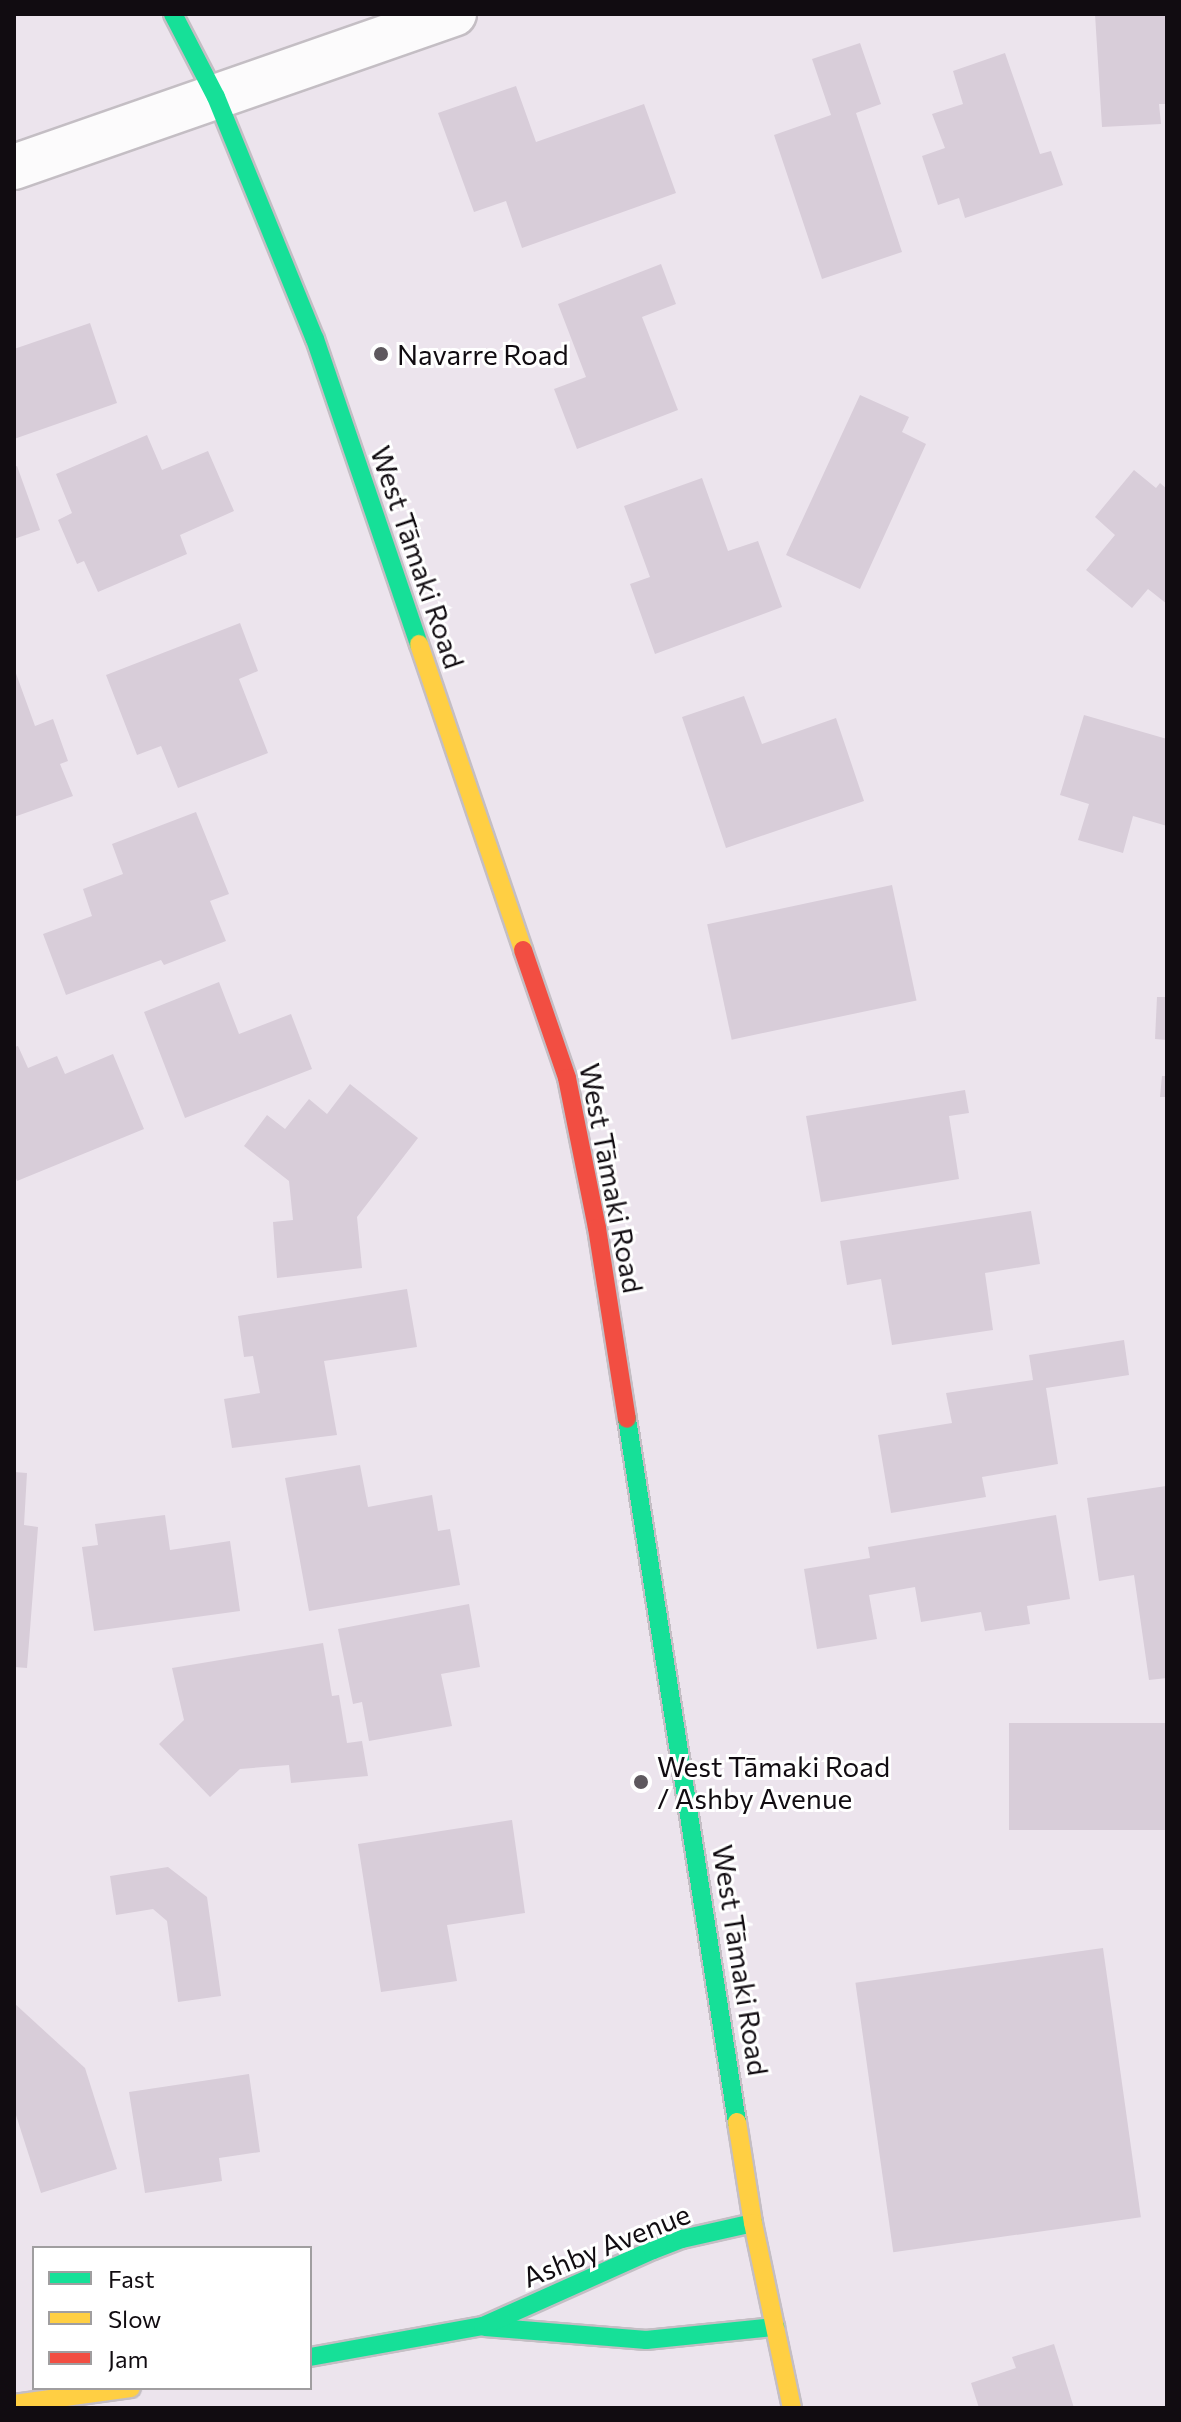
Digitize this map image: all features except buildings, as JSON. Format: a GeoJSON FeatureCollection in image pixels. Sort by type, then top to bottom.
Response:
{"type":"FeatureCollection","features":[{"type":"Feature","properties":{"kind":"main road","name":"West Tāmaki Road"},"geometry":{"type":"LineString","coordinates":[[173,14],[216,97],[315,339],[567,1078],[597,1228],[753,2223],[792,2408]]}},
{"type":"Feature","properties":{"kind":"main road","name":"Ashby Avenue"},"geometry":{"type":"LineString","coordinates":[[312,2357],[483,2326],[653,2250],[682,2239],[753,2223]]}},
{"type":"Feature","properties":{"kind":"main road","name":"Ashby Avenue"},"geometry":{"type":"LineString","coordinates":[[483,2326],[646,2340],[775,2327]]}},
{"type":"Feature","properties":{"kind":"main road"},"geometry":{"type":"LineString","coordinates":[[14,2404],[116,2390]]}},
{"type":"Feature","properties":{"kind":"street"},"geometry":{"type":"LineString","coordinates":[[14,167],[454,14]]}},
{"type":"Feature","properties":{"kind":"traffic: fast"},"geometry":{"type":"LineString","coordinates":[[173,14],[216,97],[315,339],[419,644]]}},
{"type":"Feature","properties":{"kind":"traffic: fast"},"geometry":{"type":"LineString","coordinates":[[627,1419],[737,2122]]}},
{"type":"Feature","properties":{"kind":"traffic: fast"},"geometry":{"type":"LineString","coordinates":[[312,2357],[483,2326],[653,2250],[682,2239],[753,2223]]}},
{"type":"Feature","properties":{"kind":"traffic: fast"},"geometry":{"type":"LineString","coordinates":[[485,2327],[646,2340],[775,2327]]}},
{"type":"Feature","properties":{"kind":"traffic: slow"},"geometry":{"type":"LineString","coordinates":[[419,644],[523,950]]}},
{"type":"Feature","properties":{"kind":"traffic: slow"},"geometry":{"type":"LineString","coordinates":[[737,2122],[753,2223],[792,2408]]}},
{"type":"Feature","properties":{"kind":"traffic: slow"},"geometry":{"type":"LineString","coordinates":[[14,2404],[116,2390]]}},
{"type":"Feature","properties":{"kind":"traffic: jam"},"geometry":{"type":"LineString","coordinates":[[523,950],[567,1078],[597,1228],[627,1419]]}},
{"type":"Feature","properties":{"kind":"place","name":"Navarre Road"},"geometry":{"type":"Point","coordinates":[381,354]}},
{"type":"Feature","properties":{"kind":"place","name":"West Tāmaki Road / Ashby Avenue"},"geometry":{"type":"Point","coordinates":[641,1782]}}]}
